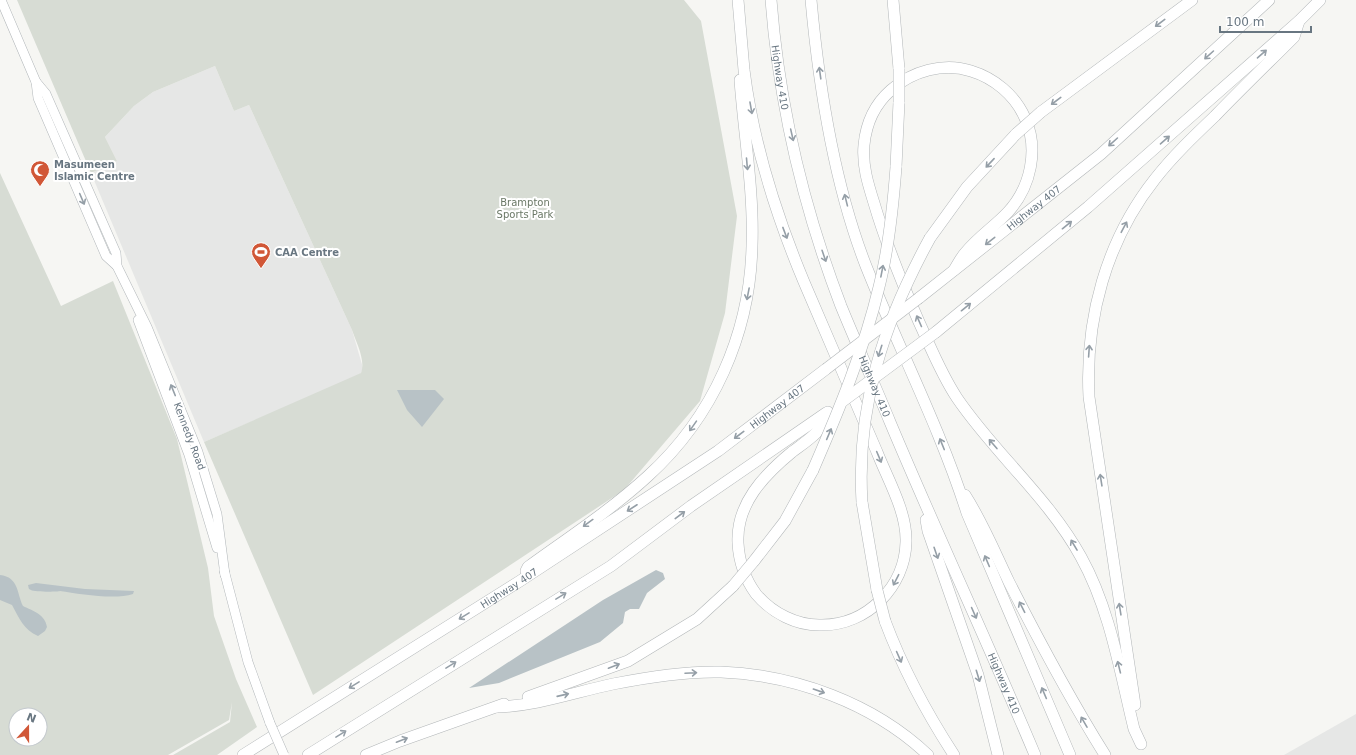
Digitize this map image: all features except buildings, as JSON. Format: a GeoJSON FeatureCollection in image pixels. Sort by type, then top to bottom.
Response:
{"type":"FeatureCollection","features":[{"type":"Feature","properties":{"kind":"highway"},"geometry":{"type":"LineString","coordinates":[[520,581],[528,567],[630,492],[670,454],[686,436],[704,410],[724,371],[734,346],[748,292],[752,245],[752,218],[734,0]]}},
{"type":"Feature","properties":{"kind":"highway"},"geometry":{"type":"LineString","coordinates":[[738,0],[744,72],[756,135],[768,182],[783,228],[804,281],[900,508],[905,530],[906,542],[902,565],[893,586],[878,604],[855,618],[830,625],[818,626],[796,621],[780,614],[759,597],[744,574],[739,558],[737,531],[744,508],[758,486],[781,462],[816,433],[828,412]]}},
{"type":"Feature","properties":{"kind":"highway","name":"Highway 410"},"geometry":{"type":"LineString","coordinates":[[771,0],[776,47],[788,118],[803,186],[821,247],[841,306],[923,501],[1035,755]]}},
{"type":"Feature","properties":{"kind":"highway"},"geometry":{"type":"LineString","coordinates":[[811,0],[824,101],[849,212],[866,266],[923,396],[956,480],[967,513],[1070,755]]}},
{"type":"Feature","properties":{"kind":"highway"},"geometry":{"type":"LineString","coordinates":[[366,755],[400,740],[573,682],[628,661],[697,619],[733,586],[785,521],[813,470],[849,385],[867,331],[879,286],[888,242],[896,167],[899,69],[893,0]]}},
{"type":"Feature","properties":{"kind":"highway"},"geometry":{"type":"LineString","coordinates":[[954,755],[918,697],[885,621],[877,590],[860,483],[864,425],[876,362],[899,298],[930,238],[967,188],[1016,134],[1041,112],[1192,0]]}},
{"type":"Feature","properties":{"kind":"highway","name":"Highway 407"},"geometry":{"type":"LineString","coordinates":[[243,755],[520,581],[718,451],[919,298],[1101,154],[1269,0]]}},
{"type":"Feature","properties":{"kind":"highway"},"geometry":{"type":"LineString","coordinates":[[308,755],[611,566],[691,506],[828,412],[936,332],[1088,207],[1299,21],[1320,0]]}},
{"type":"Feature","properties":{"kind":"highway"},"geometry":{"type":"LineString","coordinates":[[1142,750],[1089,397],[1089,347],[1098,294],[1107,266],[1119,238],[1154,180],[1175,156],[1294,37],[1299,21]]}},
{"type":"Feature","properties":{"kind":"highway"},"geometry":{"type":"LineString","coordinates":[[954,270],[965,252],[1009,211],[1018,197],[1028,176],[1032,163],[1032,147],[1030,129],[1021,110],[1004,89],[986,77],[974,72],[959,68],[943,68],[914,75],[901,82],[888,93],[874,111],[869,122],[864,147],[868,184],[894,264],[935,358],[948,383],[978,426],[1044,502],[1066,532],[1082,559],[1099,597],[1110,630],[1134,729],[1142,750]]}},
{"type":"Feature","properties":{"kind":"highway"},"geometry":{"type":"LineString","coordinates":[[956,480],[979,516],[1041,644],[1105,755]]}},
{"type":"Feature","properties":{"kind":"highway"},"geometry":{"type":"LineString","coordinates":[[923,501],[928,531],[978,675],[998,755]]}},
{"type":"Feature","properties":{"kind":"highway"},"geometry":{"type":"LineString","coordinates":[[497,707],[514,706],[612,684],[663,676],[720,672],[759,676],[816,690],[862,710],[892,727],[928,755]]}},
{"type":"Feature","properties":{"kind":"main road","name":"Kennedy Road"},"geometry":{"type":"LineString","coordinates":[[1,0],[36,82],[46,94],[116,253],[117,266],[134,304],[147,327],[198,452],[217,514],[225,575],[248,662],[270,723],[284,755]]}},
{"type":"Feature","properties":{"kind":"shaded area"},"geometry":{"type":"Polygon","coordinates":[[[215,66],[234,111],[249,105],[352,330],[363,368],[361,373],[356,377],[204,442],[91,173],[117,161],[105,137],[134,106],[153,92],[215,66]]]}},
{"type":"Feature","properties":{"kind":"shaded area"},"geometry":{"type":"Polygon","coordinates":[[[397,390],[435,390],[444,399],[422,427],[407,410],[397,390]]]}},
{"type":"Feature","properties":{"kind":"shaded area"},"geometry":{"type":"Polygon","coordinates":[[[656,570],[663,573],[665,579],[647,593],[639,609],[630,609],[625,612],[623,623],[600,642],[499,683],[469,688],[603,600],[656,570]]]}},
{"type":"Feature","properties":{"kind":"shaded area"},"geometry":{"type":"Polygon","coordinates":[[[0,575],[6,576],[14,583],[23,606],[44,619],[47,627],[45,631],[38,636],[25,627],[12,605],[0,600],[0,575]]]}},
{"type":"Feature","properties":{"kind":"shaded area"},"geometry":{"type":"Polygon","coordinates":[[[36,583],[85,589],[134,591],[133,594],[125,596],[107,596],[60,591],[33,591],[29,589],[28,585],[36,583]]]}},
{"type":"Feature","properties":{"kind":"shaded area"},"geometry":{"type":"Polygon","coordinates":[[[1356,714],[1356,755],[1284,755],[1356,714]]]}},
{"type":"Feature","properties":{"kind":"green space","name":"Brampton Sports Park"},"geometry":{"type":"Polygon","coordinates":[[[17,0],[684,0],[701,21],[737,216],[725,313],[700,401],[624,490],[313,695],[204,442],[361,373],[361,357],[352,330],[249,105],[234,111],[215,66],[153,92],[134,106],[105,137],[117,161],[91,173],[17,0]]]}},
{"type":"Feature","properties":{"kind":"green space"},"geometry":{"type":"Polygon","coordinates":[[[0,173],[61,306],[113,281],[177,439],[208,568],[214,616],[236,679],[257,727],[217,755],[173,755],[230,722],[232,702],[229,720],[168,755],[0,755],[0,173]]]}},
{"type":"Feature","properties":{"kind":"place","name":"Masumeen Islamic Centre"},"geometry":{"type":"Point","coordinates":[40,187]}},
{"type":"Feature","properties":{"kind":"place","name":"CAA Centre"},"geometry":{"type":"Point","coordinates":[261,269]}}]}
